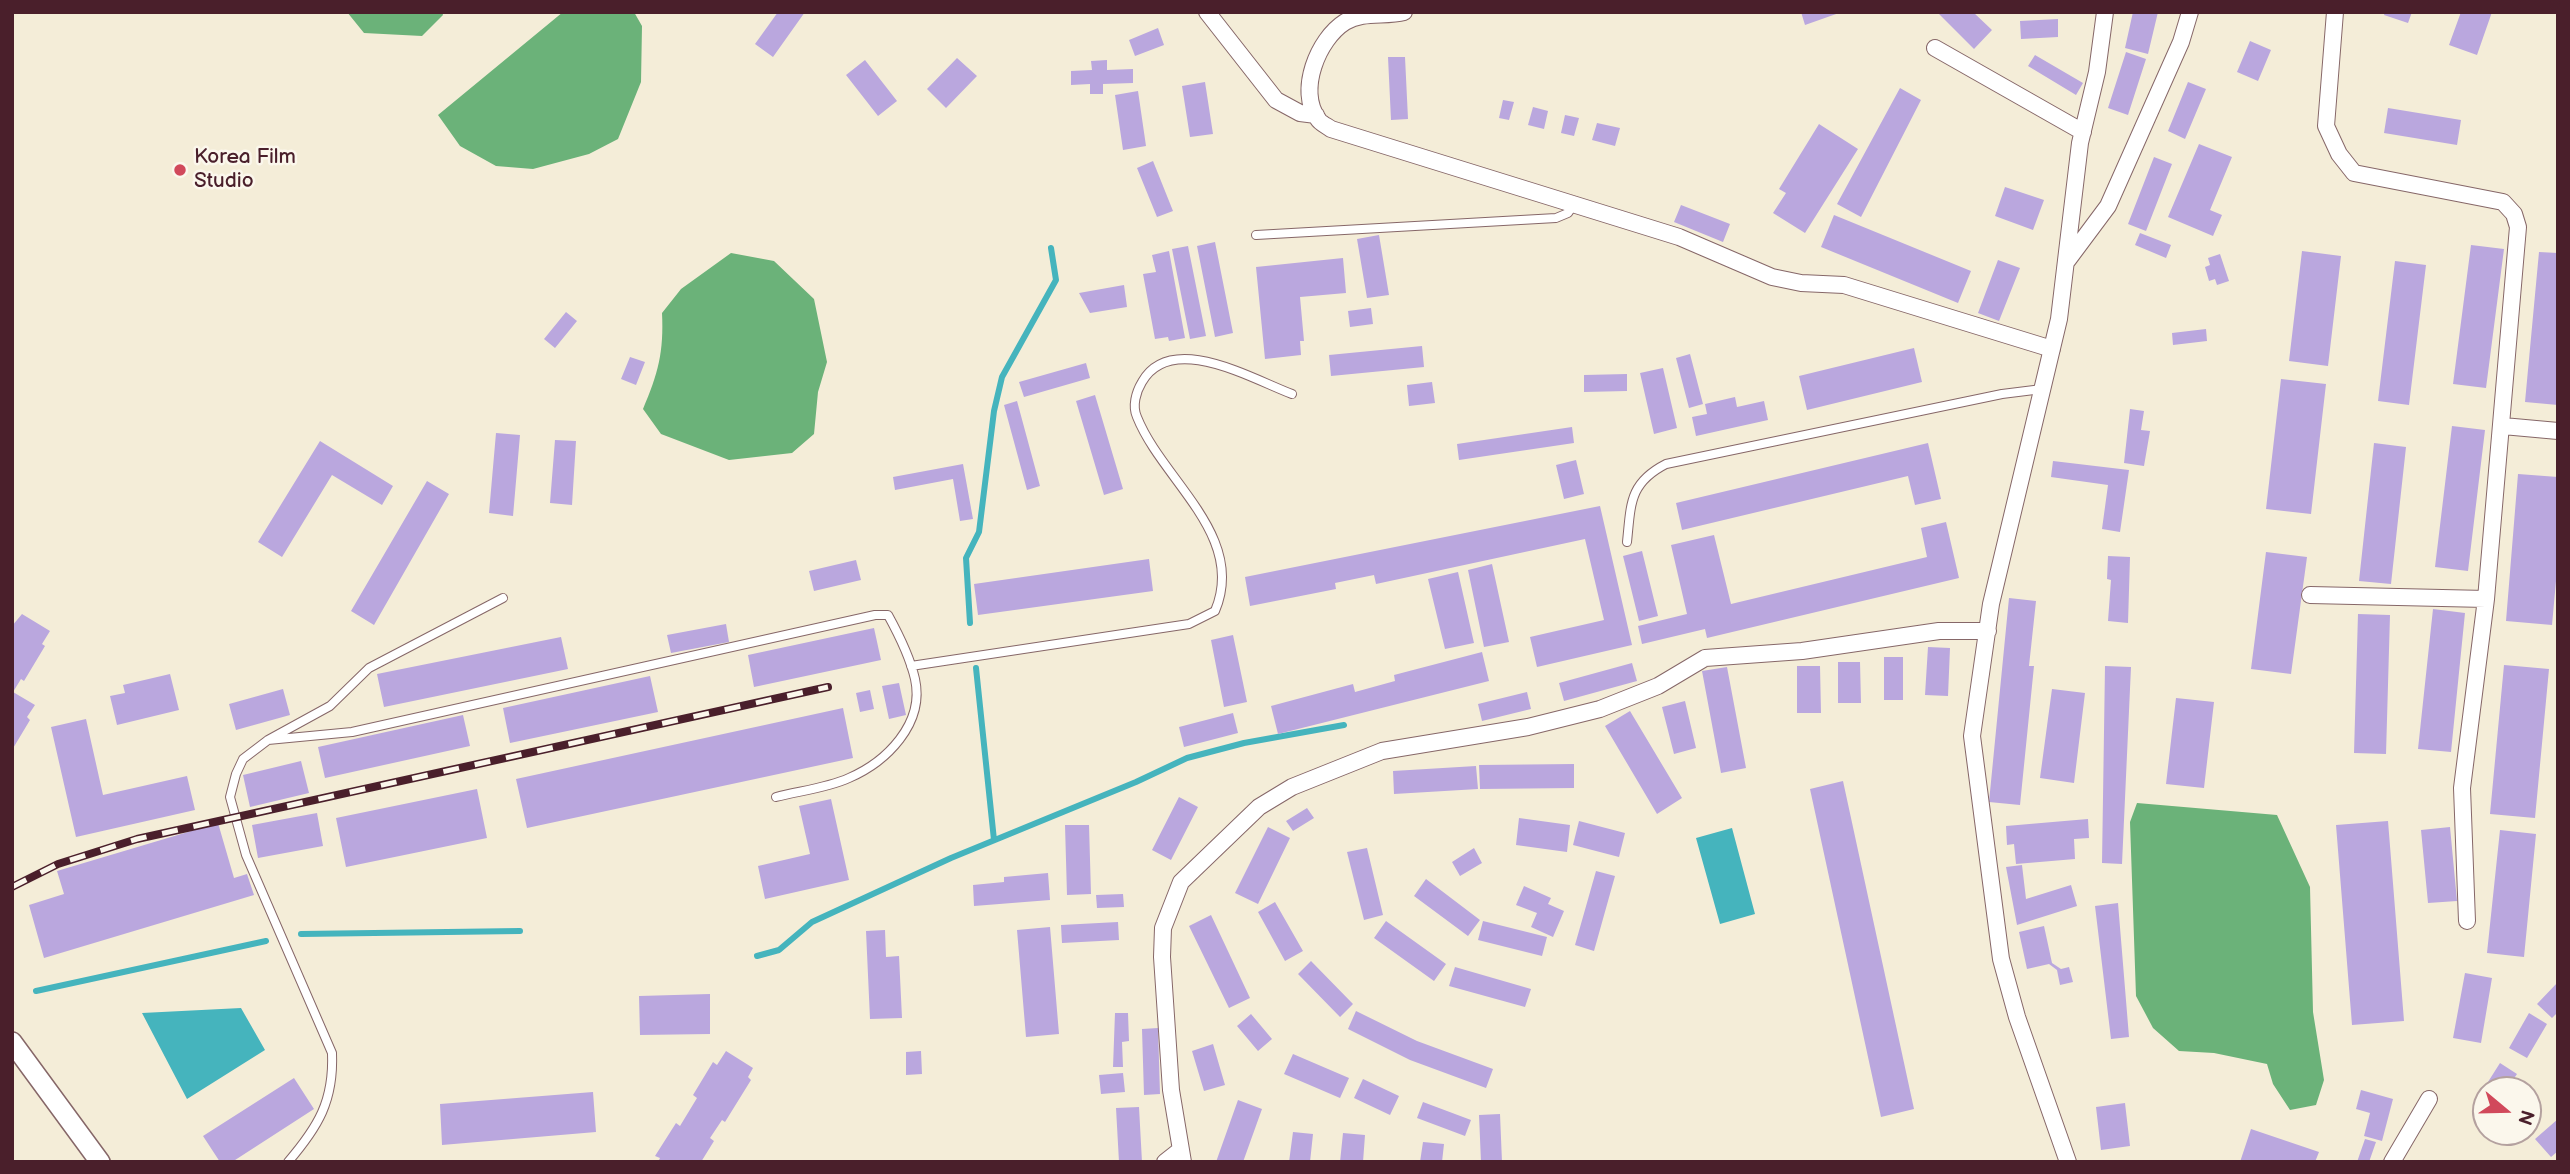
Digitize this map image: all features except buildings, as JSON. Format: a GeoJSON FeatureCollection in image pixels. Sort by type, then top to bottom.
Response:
{"type":"FeatureCollection","features":[{"type":"Feature","properties":{"kind":"street"},"geometry":{"type":"LineString","coordinates":[[1207,12],[1276,100],[1300,113],[1316,115]]}},
{"type":"Feature","properties":{"kind":"street"},"geometry":{"type":"LineString","coordinates":[[1404,12],[1360,16],[1345,22],[1331,35],[1310,74],[1311,101],[1316,115],[1331,129],[1356,139],[1679,237],[1772,277],[1801,283],[1844,285],[2052,348]]}},
{"type":"Feature","properties":{"kind":"street"},"geometry":{"type":"LineString","coordinates":[[2068,1162],[2017,1017],[2001,959],[1972,736],[1987,631],[2052,348],[2083,132],[2097,72],[2105,12]]}},
{"type":"Feature","properties":{"kind":"street"},"geometry":{"type":"LineString","coordinates":[[2065,263],[2108,206],[2181,42],[2190,12]]}},
{"type":"Feature","properties":{"kind":"street"},"geometry":{"type":"LineString","coordinates":[[2334,12],[2326,126],[2339,154],[2354,173],[2503,202],[2514,214],[2518,227],[2503,426],[2486,599],[2462,788],[2467,921]]}},
{"type":"Feature","properties":{"kind":"street"},"geometry":{"type":"LineString","coordinates":[[1935,48],[2083,132]]}},
{"type":"Feature","properties":{"kind":"street"},"geometry":{"type":"LineString","coordinates":[[2503,426],[2558,431]]}},
{"type":"Feature","properties":{"kind":"street"},"geometry":{"type":"LineString","coordinates":[[2310,595],[2486,599]]}},
{"type":"Feature","properties":{"kind":"street"},"geometry":{"type":"LineString","coordinates":[[1165,1162],[1181,1156],[1171,1090],[1162,957],[1163,928],[1181,882],[1259,807],[1292,787],[1382,751],[1528,727],[1600,709],[1658,686],[1705,658],[1802,651],[1938,631],[1987,631]]}},
{"type":"Feature","properties":{"kind":"street"},"geometry":{"type":"LineString","coordinates":[[12,1042],[100,1162]]}},
{"type":"Feature","properties":{"kind":"street"},"geometry":{"type":"LineString","coordinates":[[2392,1162],[2429,1099]]}},
{"type":"Feature","properties":{"kind":"lane"},"geometry":{"type":"LineString","coordinates":[[1256,235],[1556,218],[1568,213],[1574,204]]}},
{"type":"Feature","properties":{"kind":"lane"},"geometry":{"type":"LineString","coordinates":[[911,666],[1189,624],[1215,611],[1223,594],[1223,573],[1210,529],[1136,415],[1138,388],[1157,364],[1181,358],[1220,366],[1292,394]]}},
{"type":"Feature","properties":{"kind":"lane"},"geometry":{"type":"LineString","coordinates":[[1627,541],[1632,498],[1642,481],[1666,464],[2001,394],[2042,389]]}},
{"type":"Feature","properties":{"kind":"lane"},"geometry":{"type":"LineString","coordinates":[[288,1162],[315,1128],[333,1081],[332,1053],[246,855],[230,797],[243,759],[268,740],[330,706],[369,668],[503,598]]}},
{"type":"Feature","properties":{"kind":"lane"},"geometry":{"type":"LineString","coordinates":[[268,740],[379,726],[875,615],[888,615],[916,681],[912,719],[899,743],[848,778],[776,797]]}},
{"type":"Feature","properties":{"kind":"green space"},"geometry":{"type":"Polygon","coordinates":[[[347,12],[442,12],[443,15],[422,36],[364,33],[347,12]]]}},
{"type":"Feature","properties":{"kind":"green space"},"geometry":{"type":"Polygon","coordinates":[[[563,12],[634,12],[642,26],[641,82],[618,139],[589,154],[533,169],[496,166],[460,146],[438,115],[563,12]]]}},
{"type":"Feature","properties":{"kind":"green space"},"geometry":{"type":"Polygon","coordinates":[[[731,253],[774,261],[814,299],[827,362],[818,392],[814,434],[792,453],[729,460],[661,434],[643,409],[659,362],[662,313],[681,289],[731,253]]]}},
{"type":"Feature","properties":{"kind":"green space"},"geometry":{"type":"Polygon","coordinates":[[[2137,803],[2277,815],[2310,887],[2313,1012],[2324,1080],[2316,1105],[2290,1110],[2273,1084],[2267,1064],[2214,1053],[2179,1051],[2153,1028],[2136,996],[2130,822],[2137,803]]]}},
{"type":"Feature","properties":{"kind":"water"},"geometry":{"type":"Polygon","coordinates":[[[1732,828],[1755,914],[1720,924],[1696,838],[1732,828]]]}},
{"type":"Feature","properties":{"kind":"water"},"geometry":{"type":"Polygon","coordinates":[[[241,1008],[265,1050],[187,1099],[142,1013],[241,1008]]]}},
{"type":"Feature","properties":{"kind":"waterway"},"geometry":{"type":"LineString","coordinates":[[970,623],[966,558],[979,532],[994,411],[1002,377],[1056,280],[1051,248]]}},
{"type":"Feature","properties":{"kind":"waterway"},"geometry":{"type":"LineString","coordinates":[[976,668],[994,840]]}},
{"type":"Feature","properties":{"kind":"waterway"},"geometry":{"type":"LineString","coordinates":[[757,956],[779,950],[812,922],[951,858],[1136,782],[1187,758],[1244,743],[1344,725]]}},
{"type":"Feature","properties":{"kind":"waterway"},"geometry":{"type":"LineString","coordinates":[[301,934],[520,931]]}},
{"type":"Feature","properties":{"kind":"waterway"},"geometry":{"type":"LineString","coordinates":[[36,991],[266,941]]}},
{"type":"Feature","properties":{"kind":"railway"},"geometry":{"type":"LineString","coordinates":[[12,887],[58,864],[137,839],[828,687]]}},
{"type":"Feature","properties":{"kind":"place","name":"Korea Film Studio"},"geometry":{"type":"Point","coordinates":[180,170]}}]}
